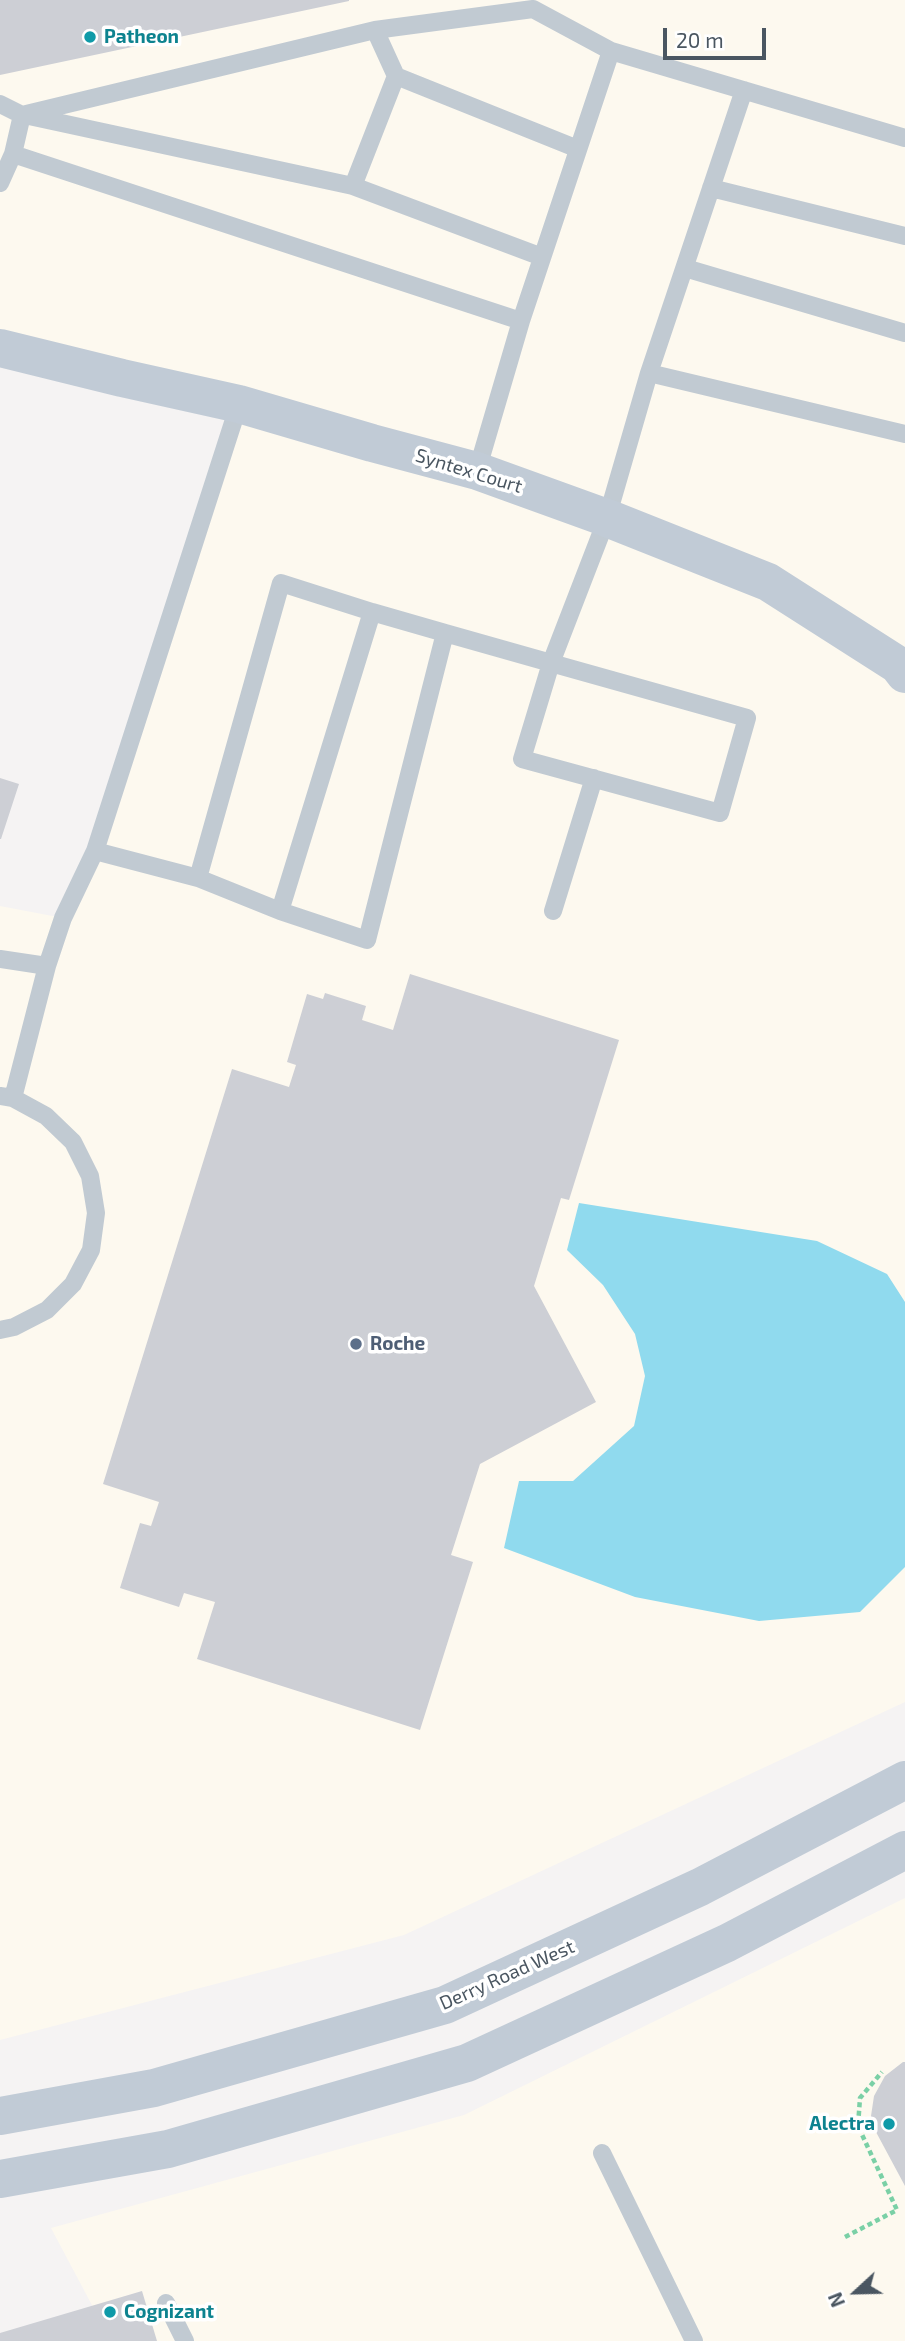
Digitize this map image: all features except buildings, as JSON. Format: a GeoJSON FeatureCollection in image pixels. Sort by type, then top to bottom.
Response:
{"type":"FeatureCollection","features":[{"type":"Feature","properties":{"kind":"main road","name":"Syntex Court"},"geometry":{"type":"LineString","coordinates":[[0,348],[239,404],[477,471],[607,518],[768,582],[898,665],[905,674]]}},
{"type":"Feature","properties":{"kind":"main road","name":"Derry Road West"},"geometry":{"type":"LineString","coordinates":[[0,2116],[154,2088],[445,2005],[700,1886],[905,1780]]}},
{"type":"Feature","properties":{"kind":"main road"},"geometry":{"type":"LineString","coordinates":[[0,2179],[168,2149],[467,2063],[727,1942],[905,1850]]}},
{"type":"Feature","properties":{"kind":"lane"},"geometry":{"type":"LineString","coordinates":[[22,115],[375,30],[533,9],[611,51],[905,138]]}},
{"type":"Feature","properties":{"kind":"lane"},"geometry":{"type":"LineString","coordinates":[[375,30],[396,76],[578,149]]}},
{"type":"Feature","properties":{"kind":"lane"},"geometry":{"type":"LineString","coordinates":[[477,471],[521,321],[611,51]]}},
{"type":"Feature","properties":{"kind":"lane"},"geometry":{"type":"LineString","coordinates":[[353,186],[396,76]]}},
{"type":"Feature","properties":{"kind":"lane"},"geometry":{"type":"LineString","coordinates":[[198,878],[281,583],[372,612],[551,663],[747,718],[720,813],[522,758],[551,663],[607,518],[649,373],[744,90]]}},
{"type":"Feature","properties":{"kind":"lane"},"geometry":{"type":"LineString","coordinates":[[0,104],[22,115],[353,186],[542,257]]}},
{"type":"Feature","properties":{"kind":"lane"},"geometry":{"type":"LineString","coordinates":[[0,183],[13,154],[22,115]]}},
{"type":"Feature","properties":{"kind":"lane"},"geometry":{"type":"LineString","coordinates":[[13,154],[521,321]]}},
{"type":"Feature","properties":{"kind":"lane"},"geometry":{"type":"LineString","coordinates":[[711,188],[905,236]]}},
{"type":"Feature","properties":{"kind":"lane"},"geometry":{"type":"LineString","coordinates":[[685,268],[905,333]]}},
{"type":"Feature","properties":{"kind":"lane"},"geometry":{"type":"LineString","coordinates":[[649,373],[905,434]]}},
{"type":"Feature","properties":{"kind":"lane"},"geometry":{"type":"LineString","coordinates":[[0,1330],[14,1327],[47,1310],[74,1284],[91,1250],[96,1213],[90,1176],[73,1142],[46,1116],[6,1097],[64,918],[95,851],[239,404]]}},
{"type":"Feature","properties":{"kind":"lane"},"geometry":{"type":"LineString","coordinates":[[280,911],[372,612]]}},
{"type":"Feature","properties":{"kind":"lane"},"geometry":{"type":"LineString","coordinates":[[95,851],[198,878],[280,911],[367,940],[445,633]]}},
{"type":"Feature","properties":{"kind":"lane"},"geometry":{"type":"LineString","coordinates":[[553,911],[594,778]]}},
{"type":"Feature","properties":{"kind":"lane"},"geometry":{"type":"LineString","coordinates":[[0,958],[47,965]]}},
{"type":"Feature","properties":{"kind":"lane"},"geometry":{"type":"LineString","coordinates":[[602,2153],[694,2341]]}},
{"type":"Feature","properties":{"kind":"lane"},"geometry":{"type":"LineString","coordinates":[[166,2303],[185,2341]]}},
{"type":"Feature","properties":{"kind":"path"},"geometry":{"type":"LineString","coordinates":[[845,2238],[897,2210],[858,2126],[860,2098],[882,2072]]}},
{"type":"Feature","properties":{"kind":"shaded area"},"geometry":{"type":"Polygon","coordinates":[[[0,0],[905,0],[905,1702],[404,1935],[0,2040],[0,906],[63,918],[239,404],[0,348],[0,0]]]}},
{"type":"Feature","properties":{"kind":"shaded area"},"geometry":{"type":"Polygon","coordinates":[[[905,1898],[905,2341],[111,2341],[51,2228],[464,2115],[905,1898]]]}},
{"type":"Feature","properties":{"kind":"water"},"geometry":{"type":"Polygon","coordinates":[[[579,1203],[817,1241],[887,1274],[905,1302],[905,1567],[860,1612],[759,1621],[635,1597],[504,1548],[519,1481],[573,1481],[634,1426],[645,1376],[635,1334],[603,1285],[567,1250],[579,1203]]]}},
{"type":"Feature","properties":{"kind":"place","name":"Patheon"},"geometry":{"type":"Point","coordinates":[90,37]}},
{"type":"Feature","properties":{"kind":"place","name":"Roche"},"geometry":{"type":"Point","coordinates":[356,1344]}},
{"type":"Feature","properties":{"kind":"place","name":"Alectra"},"geometry":{"type":"Point","coordinates":[889,2124]}},
{"type":"Feature","properties":{"kind":"place","name":"Cognizant"},"geometry":{"type":"Point","coordinates":[110,2312]}}]}
